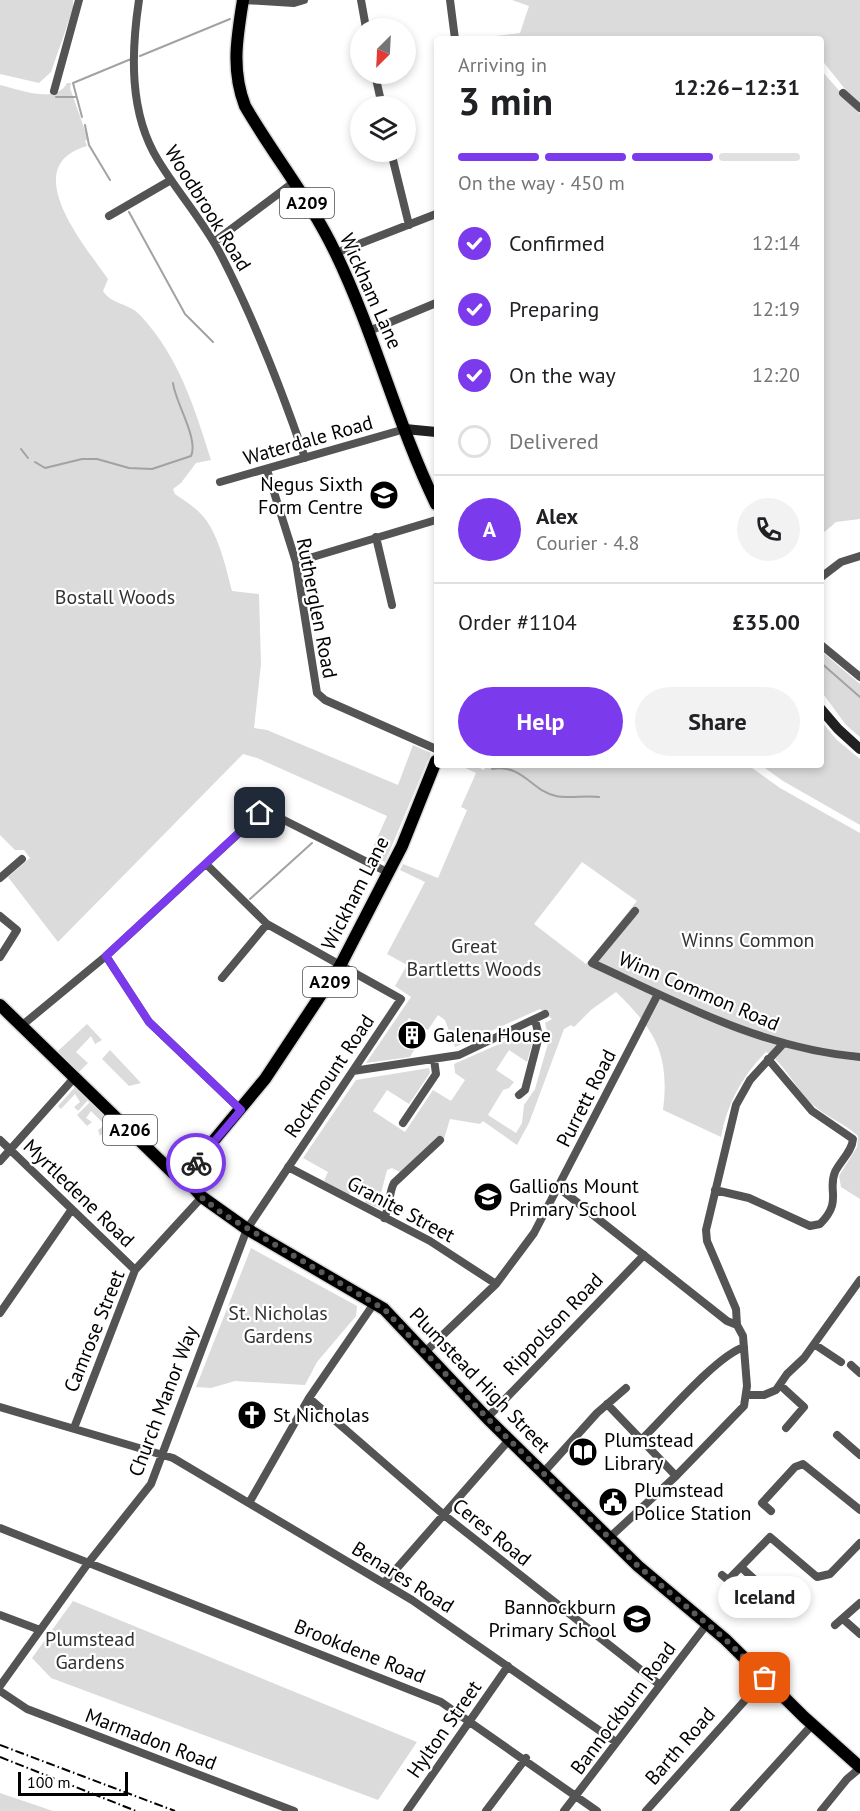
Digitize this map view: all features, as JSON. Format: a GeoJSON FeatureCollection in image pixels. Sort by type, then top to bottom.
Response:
{"type":"FeatureCollection","features":[{"type":"Feature","properties":{"kind":"main road","name":"Wickham Lane"},"geometry":{"type":"LineString","coordinates":[[243,0],[235,52],[237,87],[244,106],[294,182],[336,253],[369,331],[417,465],[434,500]]}},
{"type":"Feature","properties":{"kind":"main road","name":"Wickham Lane"},"geometry":{"type":"LineString","coordinates":[[187,1180],[200,1157],[241,1110],[340,966],[389,873],[434,766]]}},
{"type":"Feature","properties":{"kind":"main road","name":"A206"},"geometry":{"type":"LineString","coordinates":[[0,1005],[20,1027],[75,1077]]}},
{"type":"Feature","properties":{"kind":"main road","name":"Plumstead High Street"},"geometry":{"type":"LineString","coordinates":[[75,1077],[173,1173],[187,1180],[201,1197],[247,1229],[375,1302],[394,1318],[487,1418],[609,1538],[659,1586],[707,1624],[812,1725],[859,1765]]}},
{"type":"Feature","properties":{"kind":"street"},"geometry":{"type":"LineString","coordinates":[[54,91],[79,0]]}},
{"type":"Feature","properties":{"kind":"street","name":"Woodbrook Road"},"geometry":{"type":"LineString","coordinates":[[139,0],[135,90],[140,119],[149,144],[214,242],[261,336],[305,458]]}},
{"type":"Feature","properties":{"kind":"street"},"geometry":{"type":"LineString","coordinates":[[243,0],[294,3],[304,0]]}},
{"type":"Feature","properties":{"kind":"street"},"geometry":{"type":"LineString","coordinates":[[362,0],[365,18]]}},
{"type":"Feature","properties":{"kind":"street"},"geometry":{"type":"LineString","coordinates":[[450,0],[455,36]]}},
{"type":"Feature","properties":{"kind":"street"},"geometry":{"type":"LineString","coordinates":[[843,93],[860,108]]}},
{"type":"Feature","properties":{"kind":"street"},"geometry":{"type":"LineString","coordinates":[[393,162],[409,225]]}},
{"type":"Feature","properties":{"kind":"street"},"geometry":{"type":"LineString","coordinates":[[109,216],[171,180]]}},
{"type":"Feature","properties":{"kind":"street"},"geometry":{"type":"LineString","coordinates":[[214,242],[294,182]]}},
{"type":"Feature","properties":{"kind":"street"},"geometry":{"type":"LineString","coordinates":[[336,253],[434,215]]}},
{"type":"Feature","properties":{"kind":"street"},"geometry":{"type":"LineString","coordinates":[[369,331],[434,304]]}},
{"type":"Feature","properties":{"kind":"street"},"geometry":{"type":"LineString","coordinates":[[405,429],[434,432]]}},
{"type":"Feature","properties":{"kind":"street","name":"Waterdale Road"},"geometry":{"type":"LineString","coordinates":[[220,482],[405,429]]}},
{"type":"Feature","properties":{"kind":"street","name":"Rutherglen Road"},"geometry":{"type":"LineString","coordinates":[[267,470],[296,562],[317,693],[325,700],[434,748]]}},
{"type":"Feature","properties":{"kind":"street"},"geometry":{"type":"LineString","coordinates":[[296,562],[434,521]]}},
{"type":"Feature","properties":{"kind":"street"},"geometry":{"type":"LineString","coordinates":[[376,537],[392,605]]}},
{"type":"Feature","properties":{"kind":"street"},"geometry":{"type":"LineString","coordinates":[[824,575],[841,562],[860,556]]}},
{"type":"Feature","properties":{"kind":"street"},"geometry":{"type":"LineString","coordinates":[[824,647],[860,677]]}},
{"type":"Feature","properties":{"kind":"street"},"geometry":{"type":"LineString","coordinates":[[824,713],[838,729],[860,748]]}},
{"type":"Feature","properties":{"kind":"street"},"geometry":{"type":"LineString","coordinates":[[20,1027],[106,956],[264,810],[389,873]]}},
{"type":"Feature","properties":{"kind":"street"},"geometry":{"type":"LineString","coordinates":[[0,878],[22,859]]}},
{"type":"Feature","properties":{"kind":"street"},"geometry":{"type":"LineString","coordinates":[[207,865],[267,924],[340,966]]}},
{"type":"Feature","properties":{"kind":"street","name":"Winn Common Road"},"geometry":{"type":"LineString","coordinates":[[635,911],[592,963],[728,1025],[782,1045],[860,1057]]}},
{"type":"Feature","properties":{"kind":"street"},"geometry":{"type":"LineString","coordinates":[[0,916],[17,930],[0,957]]}},
{"type":"Feature","properties":{"kind":"street"},"geometry":{"type":"LineString","coordinates":[[222,978],[267,924]]}},
{"type":"Feature","properties":{"kind":"street"},"geometry":{"type":"LineString","coordinates":[[106,956],[149,1022],[241,1110]]}},
{"type":"Feature","properties":{"kind":"street","name":"Rockmount Road"},"geometry":{"type":"LineString","coordinates":[[247,1229],[401,999],[340,966]]}},
{"type":"Feature","properties":{"kind":"street","name":"Purrett Road"},"geometry":{"type":"LineString","coordinates":[[425,1352],[496,1284],[534,1233],[658,994]]}},
{"type":"Feature","properties":{"kind":"street"},"geometry":{"type":"LineString","coordinates":[[353,1071],[459,1055],[545,1014]]}},
{"type":"Feature","properties":{"kind":"street"},"geometry":{"type":"LineString","coordinates":[[519,1095],[525,1090],[539,1036],[535,1020]]}},
{"type":"Feature","properties":{"kind":"street"},"geometry":{"type":"LineString","coordinates":[[609,1538],[676,1476],[741,1410],[746,1395],[744,1347],[737,1324],[736,1309],[706,1235],[736,1105],[750,1080],[782,1045]]}},
{"type":"Feature","properties":{"kind":"street"},"geometry":{"type":"LineString","coordinates":[[403,1122],[436,1074],[434,1059]]}},
{"type":"Feature","properties":{"kind":"street"},"geometry":{"type":"LineString","coordinates":[[715,1190],[749,1198],[816,1227],[830,1211],[835,1196],[834,1173],[853,1139],[816,1114],[768,1059]]}},
{"type":"Feature","properties":{"kind":"street"},"geometry":{"type":"LineString","coordinates":[[0,1161],[75,1077]]}},
{"type":"Feature","properties":{"kind":"street","name":"Myrtledene Road"},"geometry":{"type":"LineString","coordinates":[[0,1140],[135,1270]]}},
{"type":"Feature","properties":{"kind":"street"},"geometry":{"type":"LineString","coordinates":[[384,1218],[389,1209],[391,1189],[394,1183],[440,1140]]}},
{"type":"Feature","properties":{"kind":"street","name":"Granite Street"},"geometry":{"type":"LineString","coordinates":[[288,1167],[430,1240],[496,1284]]}},
{"type":"Feature","properties":{"kind":"street"},"geometry":{"type":"LineString","coordinates":[[559,1188],[727,1321],[737,1324]]}},
{"type":"Feature","properties":{"kind":"street","name":"Camrose Street"},"geometry":{"type":"LineString","coordinates":[[74,1428],[135,1270],[201,1197]]}},
{"type":"Feature","properties":{"kind":"street"},"geometry":{"type":"LineString","coordinates":[[0,1314],[72,1209]]}},
{"type":"Feature","properties":{"kind":"street","name":"Church Manor Way"},"geometry":{"type":"LineString","coordinates":[[0,1686],[89,1562],[151,1484],[247,1229]]}},
{"type":"Feature","properties":{"kind":"street","name":"Rippolson Road"},"geometry":{"type":"LineString","coordinates":[[487,1418],[521,1379],[644,1255]]}},
{"type":"Feature","properties":{"kind":"street"},"geometry":{"type":"LineString","coordinates":[[746,1395],[771,1394],[780,1385],[814,1344],[860,1280]]}},
{"type":"Feature","properties":{"kind":"street"},"geometry":{"type":"LineString","coordinates":[[249,1503],[309,1398],[375,1302]]}},
{"type":"Feature","properties":{"kind":"street"},"geometry":{"type":"LineString","coordinates":[[814,1344],[841,1362]]}},
{"type":"Feature","properties":{"kind":"street"},"geometry":{"type":"LineString","coordinates":[[641,1440],[709,1373],[744,1347]]}},
{"type":"Feature","properties":{"kind":"street"},"geometry":{"type":"LineString","coordinates":[[851,1365],[860,1373]]}},
{"type":"Feature","properties":{"kind":"street"},"geometry":{"type":"LineString","coordinates":[[780,1385],[804,1407],[786,1428]]}},
{"type":"Feature","properties":{"kind":"street"},"geometry":{"type":"LineString","coordinates":[[543,1473],[607,1404],[626,1388]]}},
{"type":"Feature","properties":{"kind":"street","name":"Ceres Road"},"geometry":{"type":"LineString","coordinates":[[309,1398],[444,1515],[660,1685]]}},
{"type":"Feature","properties":{"kind":"street"},"geometry":{"type":"LineString","coordinates":[[607,1404],[676,1476]]}},
{"type":"Feature","properties":{"kind":"street","name":"Benares Road"},"geometry":{"type":"LineString","coordinates":[[0,1407],[164,1454],[384,1583],[616,1742]]}},
{"type":"Feature","properties":{"kind":"street"},"geometry":{"type":"LineString","coordinates":[[837,1435],[860,1455]]}},
{"type":"Feature","properties":{"kind":"street"},"geometry":{"type":"LineString","coordinates":[[384,1583],[509,1440]]}},
{"type":"Feature","properties":{"kind":"street"},"geometry":{"type":"LineString","coordinates":[[771,1511],[762,1503],[795,1467],[803,1464],[860,1510]]}},
{"type":"Feature","properties":{"kind":"street","name":"Brookdene Road"},"geometry":{"type":"LineString","coordinates":[[0,1528],[441,1702],[526,1758],[597,1811]]}},
{"type":"Feature","properties":{"kind":"street"},"geometry":{"type":"LineString","coordinates":[[722,1575],[728,1580],[770,1537],[812,1574],[822,1577],[830,1574],[860,1543]]}},
{"type":"Feature","properties":{"kind":"street"},"geometry":{"type":"LineString","coordinates":[[742,1568],[772,1594],[758,1604]]}},
{"type":"Feature","properties":{"kind":"street"},"geometry":{"type":"LineString","coordinates":[[835,1625],[860,1602]]}},
{"type":"Feature","properties":{"kind":"street"},"geometry":{"type":"LineString","coordinates":[[0,1615],[39,1630]]}},
{"type":"Feature","properties":{"kind":"street"},"geometry":{"type":"LineString","coordinates":[[843,1619],[860,1634]]}},
{"type":"Feature","properties":{"kind":"street","name":"Bannockburn Road"},"geometry":{"type":"LineString","coordinates":[[564,1811],[707,1624]]}},
{"type":"Feature","properties":{"kind":"street","name":"Hylton Street"},"geometry":{"type":"LineString","coordinates":[[407,1811],[508,1666]]}},
{"type":"Feature","properties":{"kind":"street","name":"Barth Road"},"geometry":{"type":"LineString","coordinates":[[651,1809],[765,1678]]}},
{"type":"Feature","properties":{"kind":"street","name":"Marmadon Road"},"geometry":{"type":"LineString","coordinates":[[0,1691],[27,1709],[294,1811]]}},
{"type":"Feature","properties":{"kind":"street"},"geometry":{"type":"LineString","coordinates":[[734,1811],[812,1725]]}},
{"type":"Feature","properties":{"kind":"street"},"geometry":{"type":"LineString","coordinates":[[486,1811],[526,1758]]}},
{"type":"Feature","properties":{"kind":"street"},"geometry":{"type":"LineString","coordinates":[[821,1811],[859,1765]]}},
{"type":"Feature","properties":{"kind":"green space"},"geometry":{"type":"Polygon","coordinates":[[[0,0],[73,0],[73,9],[51,72],[39,83],[0,74],[0,0]]]}},
{"type":"Feature","properties":{"kind":"green space"},"geometry":{"type":"Polygon","coordinates":[[[512,0],[860,0],[860,108],[824,63],[824,36],[495,36],[520,33],[529,6],[512,0]]]}},
{"type":"Feature","properties":{"kind":"green space"},"geometry":{"type":"Polygon","coordinates":[[[824,74],[860,114],[860,519],[836,522],[824,532],[824,74]]]}},
{"type":"Feature","properties":{"kind":"green space","name":"Bostall Woods"},"geometry":{"type":"Polygon","coordinates":[[[67,83],[71,83],[70,88],[88,139],[85,141],[87,146],[67,156],[57,171],[57,188],[63,208],[85,248],[108,279],[103,291],[111,299],[140,315],[165,348],[184,383],[211,460],[196,463],[181,483],[173,489],[175,494],[198,511],[207,521],[221,550],[232,591],[259,594],[261,664],[254,728],[267,730],[398,785],[413,745],[431,753],[385,862],[370,854],[387,816],[257,758],[243,754],[58,942],[8,877],[30,858],[24,850],[15,850],[0,835],[0,85],[36,94],[46,94],[62,90],[67,83]]]}},
{"type":"Feature","properties":{"kind":"green space"},"geometry":{"type":"Polygon","coordinates":[[[824,654],[860,684],[860,737],[846,725],[824,695],[824,654]]]}},
{"type":"Feature","properties":{"kind":"green space"},"geometry":{"type":"Polygon","coordinates":[[[824,725],[837,740],[860,759],[860,825],[783,781],[765,768],[824,768],[824,725]]]}},
{"type":"Feature","properties":{"kind":"green space"},"geometry":{"type":"Polygon","coordinates":[[[465,768],[484,770],[485,768],[752,768],[780,788],[860,833],[860,1199],[841,1187],[839,1176],[857,1147],[858,1136],[812,1104],[779,1063],[766,1052],[737,1091],[727,1113],[721,1137],[663,1110],[664,1073],[657,1044],[641,1019],[616,992],[591,1010],[574,1027],[571,1025],[564,1029],[529,1123],[517,1145],[483,1121],[480,1124],[450,1119],[444,1139],[437,1137],[400,1172],[392,1168],[387,1170],[381,1193],[386,1196],[384,1210],[365,1203],[367,1197],[352,1190],[349,1195],[324,1181],[328,1172],[303,1158],[356,1080],[429,1068],[430,1073],[409,1104],[387,1090],[373,1111],[405,1132],[433,1090],[451,1101],[465,1080],[455,1073],[454,1064],[529,1031],[534,1037],[527,1062],[509,1050],[496,1070],[514,1082],[509,1088],[503,1090],[488,1115],[516,1133],[522,1123],[524,1105],[535,1089],[549,1040],[545,1023],[552,1019],[540,1009],[455,1047],[445,1020],[438,1015],[428,1030],[409,1018],[396,1038],[414,1050],[410,1057],[366,1063],[411,997],[395,986],[407,965],[387,954],[425,882],[400,870],[403,864],[438,878],[467,810],[461,807],[476,773],[465,768]],[[582,862],[534,924],[586,964],[637,901],[582,862]]]}},
{"type":"Feature","properties":{"kind":"green space"},"geometry":{"type":"Polygon","coordinates":[[[87,1024],[102,1040],[95,1044],[91,1036],[76,1052],[88,1063],[79,1072],[57,1052],[87,1024]]]}},
{"type":"Feature","properties":{"kind":"green space"},"geometry":{"type":"Polygon","coordinates":[[[110,1050],[141,1083],[129,1086],[102,1059],[110,1050]]]}},
{"type":"Feature","properties":{"kind":"green space"},"geometry":{"type":"Polygon","coordinates":[[[75,1087],[88,1100],[78,1111],[74,1107],[80,1102],[75,1094],[61,1109],[58,1106],[75,1087]]]}},
{"type":"Feature","properties":{"kind":"green space"},"geometry":{"type":"Polygon","coordinates":[[[90,1102],[113,1123],[100,1136],[98,1130],[105,1125],[91,1111],[86,1118],[92,1122],[87,1126],[77,1115],[90,1102]]]}},
{"type":"Feature","properties":{"kind":"green space","name":"St. Nicholas Gardens"},"geometry":{"type":"Polygon","coordinates":[[[251,1248],[357,1306],[356,1316],[317,1362],[305,1385],[235,1381],[211,1388],[196,1387],[251,1248]]]}},
{"type":"Feature","properties":{"kind":"green space","name":"Plumstead Gardens"},"geometry":{"type":"Polygon","coordinates":[[[73,1601],[417,1742],[378,1800],[51,1678],[32,1658],[73,1601]]]}},
{"type":"Feature","properties":{"kind":"green space"},"geometry":{"type":"Polygon","coordinates":[[[0,1793],[53,1811],[0,1811],[0,1793]]]}},
{"type":"Feature","properties":{"kind":"waterway"},"geometry":{"type":"LineString","coordinates":[[140,56],[230,19]]}},
{"type":"Feature","properties":{"kind":"waterway"},"geometry":{"type":"LineString","coordinates":[[82,117],[73,83],[131,59]]}},
{"type":"Feature","properties":{"kind":"waterway"},"geometry":{"type":"LineString","coordinates":[[56,97],[76,97]]}},
{"type":"Feature","properties":{"kind":"waterway"},"geometry":{"type":"LineString","coordinates":[[85,125],[89,145],[110,180]]}},
{"type":"Feature","properties":{"kind":"waterway"},"geometry":{"type":"LineString","coordinates":[[129,212],[185,314],[213,342]]}},
{"type":"Feature","properties":{"kind":"waterway"},"geometry":{"type":"LineString","coordinates":[[35,462],[45,468],[82,459],[97,459],[129,468],[152,469],[191,456],[192,440],[173,383]]}},
{"type":"Feature","properties":{"kind":"waterway"},"geometry":{"type":"LineString","coordinates":[[21,449],[28,458]]}},
{"type":"Feature","properties":{"kind":"waterway"},"geometry":{"type":"LineString","coordinates":[[824,666],[860,697]]}},
{"type":"Feature","properties":{"kind":"waterway"},"geometry":{"type":"LineString","coordinates":[[492,769],[511,770],[556,796],[599,797]]}},
{"type":"Feature","properties":{"kind":"waterway"},"geometry":{"type":"LineString","coordinates":[[250,899],[312,843]]}},
{"type":"Feature","properties":{"kind":"railway"},"geometry":{"type":"LineString","coordinates":[[0,1745],[175,1811]]}},
{"type":"Feature","properties":{"kind":"railway"},"geometry":{"type":"LineString","coordinates":[[0,1757],[136,1811]]}},
{"type":"Feature","properties":{"kind":"way so far"},"geometry":{"type":"LineString","coordinates":[[196,1163],[187,1180],[201,1197],[247,1229],[384,1309],[487,1418],[638,1566],[659,1586],[725,1639],[765,1678]]}},
{"type":"Feature","properties":{"kind":"place","name":"Negus Sixth Form Centre"},"geometry":{"type":"Point","coordinates":[384,495]}},
{"type":"Feature","properties":{"kind":"place","name":"Galena House"},"geometry":{"type":"Point","coordinates":[412,1035]}},
{"type":"Feature","properties":{"kind":"place","name":"Gallions Mount Primary School"},"geometry":{"type":"Point","coordinates":[488,1197]}},
{"type":"Feature","properties":{"kind":"place","name":"St Nicholas"},"geometry":{"type":"Point","coordinates":[252,1415]}},
{"type":"Feature","properties":{"kind":"place","name":"Plumstead Library"},"geometry":{"type":"Point","coordinates":[583,1452]}},
{"type":"Feature","properties":{"kind":"place","name":"Plumstead Police Station"},"geometry":{"type":"Point","coordinates":[613,1502]}},
{"type":"Feature","properties":{"kind":"place","name":"Bannockburn Primary School"},"geometry":{"type":"Point","coordinates":[637,1619]}},
{"type":"Feature","properties":{"kind":"place","name":"Iceland"},"geometry":{"type":"Point","coordinates":[765,1678]}},
{"type":"Feature","properties":{"kind":"route"},"geometry":{"type":"LineString","coordinates":[[196,1163],[241,1110],[149,1022],[106,956],[207,865],[260,813]]}},
{"type":"Feature","properties":{"kind":"park label","name":"Winns Common"},"geometry":{"type":"Point","coordinates":[748,940]}},
{"type":"Feature","properties":{"kind":"park label","name":"Great Bartletts Woods"},"geometry":{"type":"Point","coordinates":[474,958]}}]}
